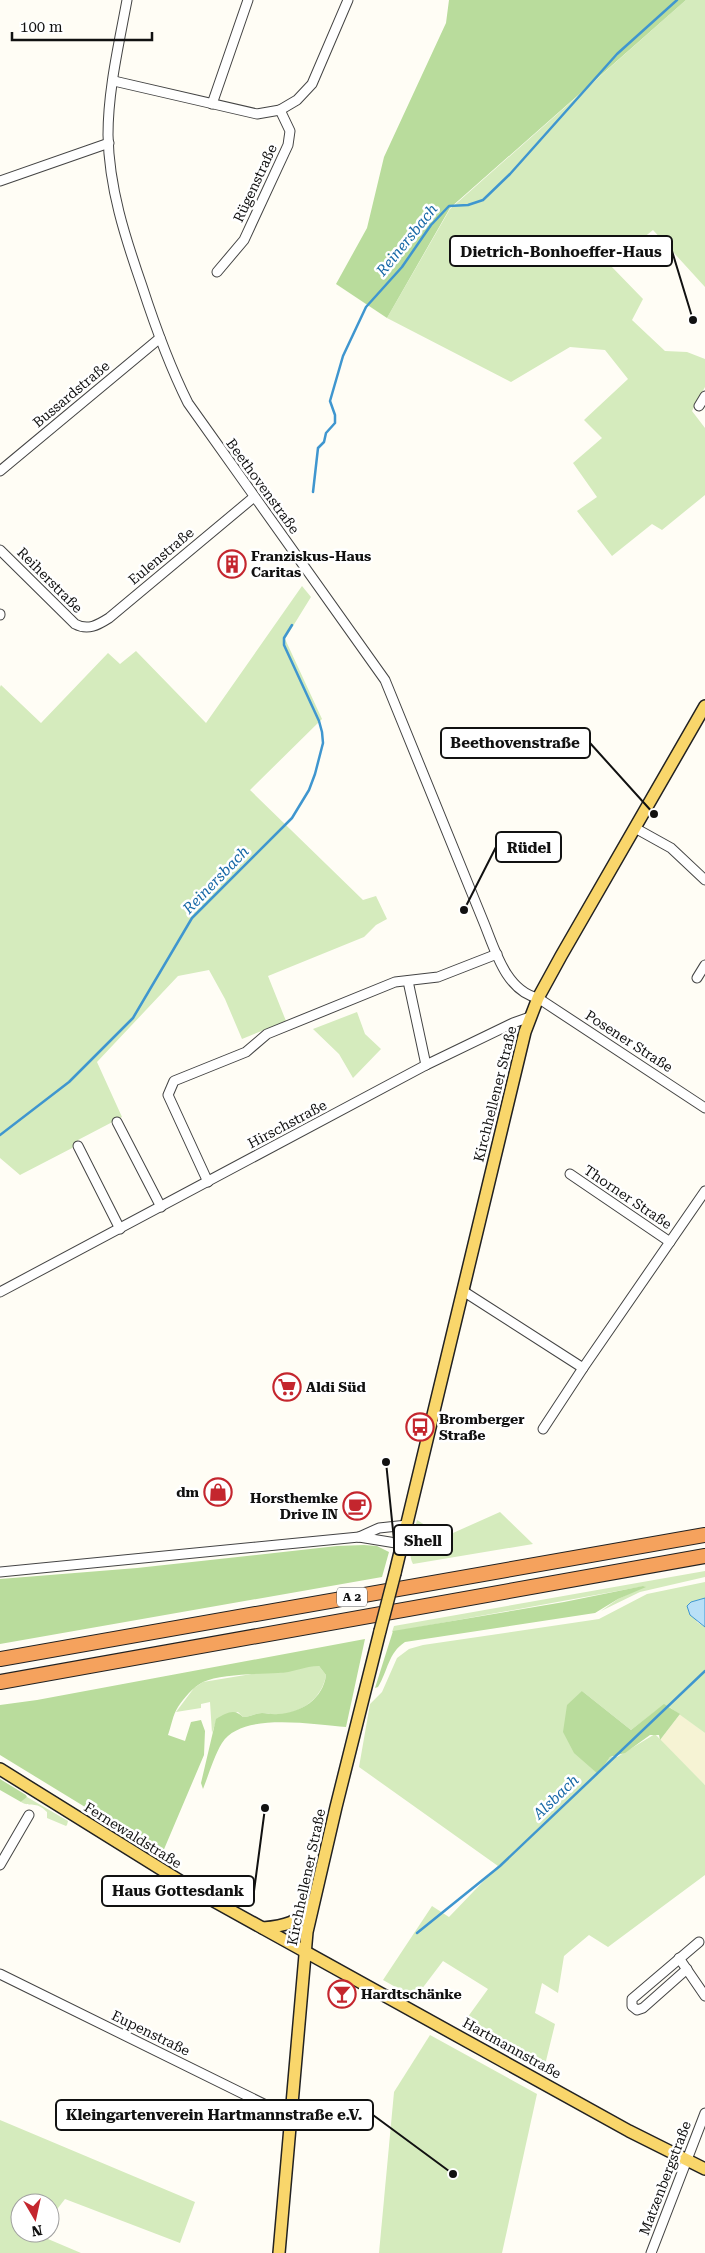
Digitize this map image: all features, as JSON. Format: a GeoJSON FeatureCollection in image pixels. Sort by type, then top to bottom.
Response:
{"type":"FeatureCollection","features":[{"type":"Feature","properties":{"kind":"highway","name":"A 2"},"geometry":{"type":"LineString","coordinates":[[0,1659],[705,1535]]}},
{"type":"Feature","properties":{"kind":"highway","name":"A 2"},"geometry":{"type":"LineString","coordinates":[[0,1682],[705,1556]]}},
{"type":"Feature","properties":{"kind":"main road","name":"Kirchhellener Straße"},"geometry":{"type":"LineString","coordinates":[[279,2253],[306,1951],[314,1901],[407,1525],[516,1063],[538,998],[705,706]]}},
{"type":"Feature","properties":{"kind":"main road","name":"Fernewaldstraße"},"geometry":{"type":"LineString","coordinates":[[0,1769],[162,1871],[306,1951]]}},
{"type":"Feature","properties":{"kind":"main road"},"geometry":{"type":"LineString","coordinates":[[263,1928],[280,1926],[297,1920],[314,1901]]}},
{"type":"Feature","properties":{"kind":"main road","name":"Hartmannstraße"},"geometry":{"type":"LineString","coordinates":[[306,1951],[686,2161],[705,2169]]}},
{"type":"Feature","properties":{"kind":"street","name":"Beethovenstraße"},"geometry":{"type":"LineString","coordinates":[[127,0],[109,123],[113,187],[122,230],[171,368],[194,414],[385,680],[503,967],[526,996],[538,998]]}},
{"type":"Feature","properties":{"kind":"street"},"geometry":{"type":"LineString","coordinates":[[212,104],[248,0]]}},
{"type":"Feature","properties":{"kind":"street"},"geometry":{"type":"LineString","coordinates":[[114,81],[257,114],[280,110],[303,96],[312,84],[348,0]]}},
{"type":"Feature","properties":{"kind":"street","name":"Rügenstraße"},"geometry":{"type":"LineString","coordinates":[[217,272],[244,240],[288,145],[290,131],[280,110]]}},
{"type":"Feature","properties":{"kind":"street"},"geometry":{"type":"LineString","coordinates":[[0,181],[109,143]]}},
{"type":"Feature","properties":{"kind":"street","name":"Bussardstraße"},"geometry":{"type":"LineString","coordinates":[[0,471],[160,338]]}},
{"type":"Feature","properties":{"kind":"street"},"geometry":{"type":"LineString","coordinates":[[700,406],[705,396]]}},
{"type":"Feature","properties":{"kind":"street","name":"Eulenstraße"},"geometry":{"type":"LineString","coordinates":[[81,627],[96,625],[109,618],[254,497]]}},
{"type":"Feature","properties":{"kind":"street","name":"Reiherstraße"},"geometry":{"type":"LineString","coordinates":[[0,550],[75,624],[81,627]]}},
{"type":"Feature","properties":{"kind":"street"},"geometry":{"type":"LineString","coordinates":[[635,828],[671,848],[705,880]]}},
{"type":"Feature","properties":{"kind":"street"},"geometry":{"type":"LineString","coordinates":[[208,1182],[168,1095],[174,1081],[246,1052],[267,1034],[395,982],[438,977],[497,954]]}},
{"type":"Feature","properties":{"kind":"street"},"geometry":{"type":"LineString","coordinates":[[697,978],[705,965]]}},
{"type":"Feature","properties":{"kind":"street"},"geometry":{"type":"LineString","coordinates":[[408,981],[426,1066]]}},
{"type":"Feature","properties":{"kind":"street","name":"Posener Straße"},"geometry":{"type":"LineString","coordinates":[[538,998],[705,1108]]}},
{"type":"Feature","properties":{"kind":"street","name":"Hirschstraße"},"geometry":{"type":"LineString","coordinates":[[0,1292],[426,1066],[513,1023],[530,1017]]}},
{"type":"Feature","properties":{"kind":"street"},"geometry":{"type":"LineString","coordinates":[[117,1122],[161,1207]]}},
{"type":"Feature","properties":{"kind":"street"},"geometry":{"type":"LineString","coordinates":[[78,1146],[120,1229]]}},
{"type":"Feature","properties":{"kind":"street","name":"Thorner Straße"},"geometry":{"type":"LineString","coordinates":[[570,1174],[670,1242]]}},
{"type":"Feature","properties":{"kind":"street"},"geometry":{"type":"LineString","coordinates":[[543,1429],[582,1368],[705,1191]]}},
{"type":"Feature","properties":{"kind":"street"},"geometry":{"type":"LineString","coordinates":[[463,1291],[582,1368]]}},
{"type":"Feature","properties":{"kind":"street"},"geometry":{"type":"LineString","coordinates":[[359,1537],[380,1528],[407,1525]]}},
{"type":"Feature","properties":{"kind":"street"},"geometry":{"type":"LineString","coordinates":[[0,1572],[359,1537],[402,1544]]}},
{"type":"Feature","properties":{"kind":"street"},"geometry":{"type":"LineString","coordinates":[[0,1865],[29,1815]]}},
{"type":"Feature","properties":{"kind":"street"},"geometry":{"type":"LineString","coordinates":[[687,1968],[643,2008],[637,2010],[632,2006],[632,1999],[699,1942]]}},
{"type":"Feature","properties":{"kind":"street"},"geometry":{"type":"LineString","coordinates":[[679,1958],[705,1996]]}},
{"type":"Feature","properties":{"kind":"street","name":"Eupenstraße"},"geometry":{"type":"LineString","coordinates":[[0,1974],[274,2109],[291,2110]]}},
{"type":"Feature","properties":{"kind":"street","name":"Matzenbergstraße"},"geometry":{"type":"LineString","coordinates":[[651,2253],[705,2113]]}},
{"type":"Feature","properties":{"kind":"shaded area"},"geometry":{"type":"Polygon","coordinates":[[[680,1714],[705,1733],[705,1785],[660,1740],[680,1714]]]}},
{"type":"Feature","properties":{"kind":"green space"},"geometry":{"type":"Polygon","coordinates":[[[449,0],[686,0],[450,208],[387,318],[336,284],[367,228],[384,157],[446,23],[449,0]]]}},
{"type":"Feature","properties":{"kind":"green space"},"geometry":{"type":"Polygon","coordinates":[[[686,0],[705,0],[705,287],[653,230],[610,265],[643,299],[632,320],[665,351],[687,352],[705,359],[705,387],[692,411],[705,428],[705,495],[662,530],[652,524],[612,556],[577,511],[597,497],[573,463],[602,438],[584,420],[628,379],[605,350],[570,347],[511,382],[387,318],[450,209],[686,0]]]}},
{"type":"Feature","properties":{"kind":"green space"},"geometry":{"type":"Polygon","coordinates":[[[302,586],[311,597],[285,639],[322,719],[250,790],[363,900],[376,896],[387,919],[376,925],[364,937],[268,976],[286,1021],[242,1039],[225,999],[209,970],[178,976],[97,1062],[122,1117],[78,1140],[76,1146],[20,1175],[0,1158],[0,687],[1,685],[41,723],[108,653],[120,664],[136,651],[206,723],[302,586]]]}},
{"type":"Feature","properties":{"kind":"green space"},"geometry":{"type":"Polygon","coordinates":[[[357,1012],[365,1034],[381,1049],[353,1078],[339,1054],[313,1029],[357,1012]]]}},
{"type":"Feature","properties":{"kind":"green space"},"geometry":{"type":"Polygon","coordinates":[[[500,1512],[533,1544],[413,1564],[410,1548],[417,1520],[444,1537],[500,1512]]]}},
{"type":"Feature","properties":{"kind":"green space"},"geometry":{"type":"Polygon","coordinates":[[[337,1546],[377,1546],[389,1552],[382,1577],[0,1644],[0,1579],[137,1568],[337,1546]]]}},
{"type":"Feature","properties":{"kind":"green space"},"geometry":{"type":"Polygon","coordinates":[[[705,1571],[705,1577],[640,1592],[601,1611],[618,1599],[645,1586],[392,1632],[394,1626],[705,1571]]]}},
{"type":"Feature","properties":{"kind":"green space"},"geometry":{"type":"Polygon","coordinates":[[[705,1582],[705,1598],[691,1602],[697,1622],[705,1627],[705,1733],[668,1706],[657,1710],[631,1730],[582,1691],[598,1773],[610,1757],[617,1757],[655,1734],[705,1785],[705,1875],[608,1947],[589,1935],[564,1956],[558,1993],[542,1983],[535,2013],[555,2024],[544,2069],[462,2025],[488,1989],[443,1961],[415,1998],[383,1980],[432,1906],[449,1917],[498,1866],[359,1767],[370,1704],[382,1692],[397,1658],[409,1649],[423,1645],[599,1619],[647,1594],[705,1582]]]}},
{"type":"Feature","properties":{"kind":"green space"},"geometry":{"type":"Polygon","coordinates":[[[643,1586],[646,1587],[618,1599],[595,1613],[405,1642],[395,1651],[378,1687],[375,1688],[393,1631],[564,1602],[643,1586]]]}},
{"type":"Feature","properties":{"kind":"green space"},"geometry":{"type":"Polygon","coordinates":[[[365,1639],[346,1727],[279,1722],[245,1727],[232,1733],[222,1743],[203,1789],[201,1783],[216,1719],[230,1712],[240,1714],[243,1717],[260,1713],[287,1713],[303,1708],[316,1698],[324,1684],[326,1675],[319,1666],[283,1673],[229,1676],[210,1679],[189,1693],[176,1710],[168,1735],[185,1741],[191,1722],[201,1720],[205,1731],[204,1755],[162,1854],[0,1755],[0,1705],[37,1700],[365,1639]]]}},
{"type":"Feature","properties":{"kind":"green space"},"geometry":{"type":"Polygon","coordinates":[[[308,1666],[319,1666],[326,1675],[324,1684],[315,1698],[309,1703],[287,1714],[260,1713],[243,1717],[238,1712],[217,1719],[212,1733],[210,1702],[201,1704],[201,1708],[176,1712],[194,1688],[203,1682],[264,1672],[279,1673],[308,1666]]]}},
{"type":"Feature","properties":{"kind":"green space"},"geometry":{"type":"Polygon","coordinates":[[[582,1691],[631,1730],[664,1704],[680,1714],[660,1740],[659,1735],[650,1735],[625,1753],[610,1757],[598,1774],[574,1753],[563,1732],[567,1705],[582,1691]]]}},
{"type":"Feature","properties":{"kind":"green space"},"geometry":{"type":"Polygon","coordinates":[[[0,1779],[27,1797],[21,1802],[0,1790],[0,1779]]]}},
{"type":"Feature","properties":{"kind":"green space"},"geometry":{"type":"Polygon","coordinates":[[[27,1797],[68,1821],[67,1825],[47,1818],[47,1812],[39,1806],[21,1802],[27,1797]]]}},
{"type":"Feature","properties":{"kind":"green space"},"geometry":{"type":"Polygon","coordinates":[[[430,2035],[537,2094],[502,2253],[379,2253],[394,2092],[430,2035]]]}},
{"type":"Feature","properties":{"kind":"green space"},"geometry":{"type":"Polygon","coordinates":[[[0,2120],[195,2202],[180,2243],[65,2199],[60,2205],[60,2193],[10,2193],[10,2243],[57,2243],[81,2253],[0,2253],[0,2120]]]}},
{"type":"Feature","properties":{"kind":"water"},"geometry":{"type":"Polygon","coordinates":[[[705,1598],[705,1627],[690,1615],[687,1606],[691,1602],[705,1598]]]}},
{"type":"Feature","properties":{"kind":"waterway","name":"Reinersbach"},"geometry":{"type":"LineString","coordinates":[[313,492],[318,448],[324,442],[326,433],[335,423],[335,415],[330,401],[343,356],[366,307],[402,267],[431,225],[449,206],[468,205],[483,200],[510,174],[617,54],[677,0]]}},
{"type":"Feature","properties":{"kind":"waterway","name":"Reinersbach"},"geometry":{"type":"LineString","coordinates":[[0,1135],[69,1082],[133,1018],[192,918],[292,818],[309,790],[323,743],[322,732],[319,721],[284,645],[284,638],[292,625]]}},
{"type":"Feature","properties":{"kind":"waterway","name":"Alsbach"},"geometry":{"type":"LineString","coordinates":[[417,1933],[500,1866],[705,1671]]}},
{"type":"Feature","properties":{"kind":"place","name":"Dietrich-Bonhoeffer-Haus"},"geometry":{"type":"Point","coordinates":[693,320]}},
{"type":"Feature","properties":{"kind":"place","name":"Franziskus-Haus Caritas"},"geometry":{"type":"Point","coordinates":[232,564]}},
{"type":"Feature","properties":{"kind":"place","name":"Beethovenstraße"},"geometry":{"type":"Point","coordinates":[654,814]}},
{"type":"Feature","properties":{"kind":"place","name":"Rüdel"},"geometry":{"type":"Point","coordinates":[464,910]}},
{"type":"Feature","properties":{"kind":"place","name":"Aldi Süd"},"geometry":{"type":"Point","coordinates":[287,1387]}},
{"type":"Feature","properties":{"kind":"place","name":"Bromberger Straße"},"geometry":{"type":"Point","coordinates":[420,1427]}},
{"type":"Feature","properties":{"kind":"place","name":"Shell"},"geometry":{"type":"Point","coordinates":[386,1462]}},
{"type":"Feature","properties":{"kind":"place","name":"dm"},"geometry":{"type":"Point","coordinates":[218,1492]}},
{"type":"Feature","properties":{"kind":"place","name":"Horsthemke Drive IN"},"geometry":{"type":"Point","coordinates":[357,1506]}},
{"type":"Feature","properties":{"kind":"place","name":"Haus Gottesdank"},"geometry":{"type":"Point","coordinates":[265,1808]}},
{"type":"Feature","properties":{"kind":"place","name":"Hardtschänke"},"geometry":{"type":"Point","coordinates":[342,1994]}},
{"type":"Feature","properties":{"kind":"place","name":"Kleingartenverein Hartmannstraße e.V."},"geometry":{"type":"Point","coordinates":[453,2174]}}]}
